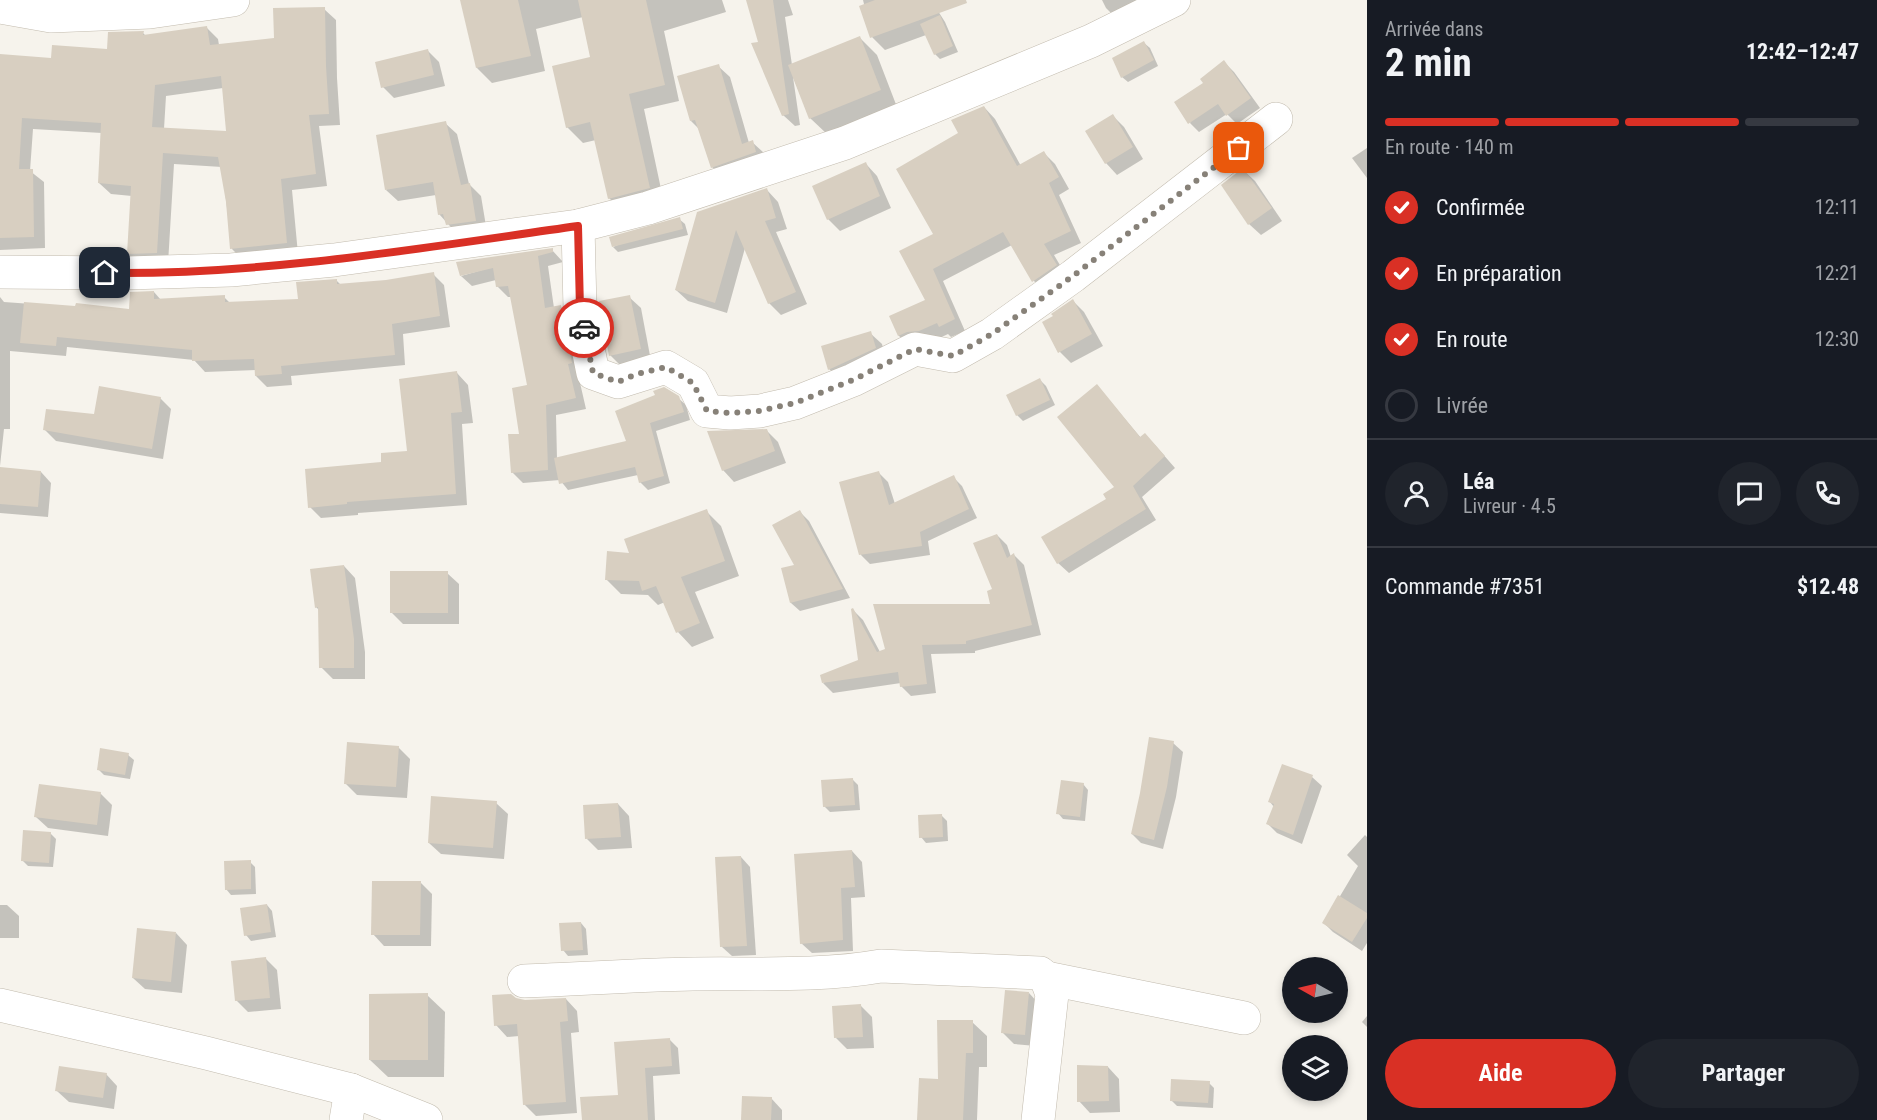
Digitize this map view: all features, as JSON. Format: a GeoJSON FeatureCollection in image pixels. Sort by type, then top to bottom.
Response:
{"type":"FeatureCollection","features":[{"type":"Feature","properties":{"kind":"street"},"geometry":{"type":"LineString","coordinates":[[0,7],[62,16],[150,12],[233,0]]}},
{"type":"Feature","properties":{"kind":"street"},"geometry":{"type":"LineString","coordinates":[[0,272],[127,273],[231,270],[334,261],[578,226],[648,208],[845,143],[1091,41],[1174,0]]}},
{"type":"Feature","properties":{"kind":"street"},"geometry":{"type":"LineString","coordinates":[[578,226],[580,309],[593,373],[618,382],[637,374],[666,367],[693,383],[707,411],[730,413],[759,411],[795,403],[853,380],[915,349],[953,356],[992,334],[1073,276],[1276,119]]}},
{"type":"Feature","properties":{"kind":"street"},"geometry":{"type":"LineString","coordinates":[[524,981],[694,974],[809,974],[898,966],[1040,973],[1046,978],[1244,1018]]}},
{"type":"Feature","properties":{"kind":"street"},"geometry":{"type":"LineString","coordinates":[[1038,1120],[1052,994],[1046,978]]}},
{"type":"Feature","properties":{"kind":"street"},"geometry":{"type":"LineString","coordinates":[[0,1005],[206,1053],[348,1105],[426,1120]]}},
{"type":"Feature","properties":{"kind":"building"},"geometry":{"type":"Polygon","coordinates":[[[460,0],[518,0],[531,56],[476,68],[460,0]]]}},
{"type":"Feature","properties":{"kind":"building"},"geometry":{"type":"Polygon","coordinates":[[[578,0],[646,0],[665,85],[629,94],[650,188],[608,199],[590,122],[566,128],[552,66],[590,57],[578,0]]]}},
{"type":"Feature","properties":{"kind":"building"},"geometry":{"type":"Polygon","coordinates":[[[746,0],[773,0],[789,114],[782,116],[751,43],[758,42],[746,0]]]}},
{"type":"Feature","properties":{"kind":"building"},"geometry":{"type":"Polygon","coordinates":[[[875,0],[966,0],[967,3],[870,38],[859,6],[875,0]]]}},
{"type":"Feature","properties":{"kind":"building"},"geometry":{"type":"Polygon","coordinates":[[[325,7],[329,114],[309,115],[316,174],[281,179],[287,243],[230,249],[226,202],[218,157],[163,153],[157,253],[127,254],[131,186],[98,183],[101,123],[22,118],[19,169],[33,169],[34,237],[0,238],[0,54],[51,58],[52,45],[107,49],[108,32],[144,31],[143,35],[207,26],[210,45],[274,38],[273,8],[325,7]],[[221,76],[155,85],[152,127],[226,131],[221,76]]]}},
{"type":"Feature","properties":{"kind":"building"},"geometry":{"type":"Polygon","coordinates":[[[940,15],[953,46],[934,55],[920,24],[940,15]]]}},
{"type":"Feature","properties":{"kind":"building"},"geometry":{"type":"Polygon","coordinates":[[[860,36],[881,90],[809,119],[788,65],[860,36]]]}},
{"type":"Feature","properties":{"kind":"building"},"geometry":{"type":"Polygon","coordinates":[[[1144,41],[1154,60],[1121,78],[1112,58],[1144,41]]]}},
{"type":"Feature","properties":{"kind":"building"},"geometry":{"type":"Polygon","coordinates":[[[428,49],[434,75],[381,88],[375,62],[428,49]]]}},
{"type":"Feature","properties":{"kind":"building"},"geometry":{"type":"Polygon","coordinates":[[[1224,60],[1251,98],[1226,116],[1218,104],[1188,124],[1174,102],[1203,83],[1200,79],[1224,60]]]}},
{"type":"Feature","properties":{"kind":"building"},"geometry":{"type":"Polygon","coordinates":[[[719,64],[742,144],[753,140],[756,152],[711,168],[695,120],[690,121],[677,76],[719,64]]]}},
{"type":"Feature","properties":{"kind":"building"},"geometry":{"type":"Polygon","coordinates":[[[984,106],[1017,166],[1044,151],[1059,177],[1049,183],[1071,231],[1044,244],[1057,265],[1032,282],[1003,232],[933,269],[955,319],[939,327],[937,323],[919,331],[907,332],[898,336],[889,316],[925,300],[899,251],[933,234],[896,169],[958,133],[951,120],[984,106]]]}},
{"type":"Feature","properties":{"kind":"building"},"geometry":{"type":"Polygon","coordinates":[[[1113,114],[1133,147],[1105,164],[1085,131],[1113,114]]]}},
{"type":"Feature","properties":{"kind":"building"},"geometry":{"type":"Polygon","coordinates":[[[446,121],[461,185],[470,183],[476,221],[446,225],[443,214],[438,215],[433,182],[385,190],[376,135],[446,121]]]}},
{"type":"Feature","properties":{"kind":"building"},"geometry":{"type":"Polygon","coordinates":[[[866,162],[880,196],[827,220],[812,186],[866,162]]]}},
{"type":"Feature","properties":{"kind":"building"},"geometry":{"type":"Polygon","coordinates":[[[1243,168],[1272,208],[1248,225],[1221,185],[1243,168]]]}},
{"type":"Feature","properties":{"kind":"building"},"geometry":{"type":"Polygon","coordinates":[[[767,188],[776,218],[765,221],[796,292],[768,304],[736,230],[715,303],[675,290],[697,212],[767,188]]]}},
{"type":"Feature","properties":{"kind":"building"},"geometry":{"type":"Polygon","coordinates":[[[680,217],[683,229],[612,247],[609,237],[680,217]]]}},
{"type":"Feature","properties":{"kind":"building"},"geometry":{"type":"Polygon","coordinates":[[[553,248],[553,252],[538,256],[545,308],[561,305],[572,363],[568,364],[576,398],[546,405],[548,470],[511,473],[508,434],[519,434],[512,388],[527,385],[508,286],[496,287],[493,268],[460,276],[456,262],[553,248]]]}},
{"type":"Feature","properties":{"kind":"building"},"geometry":{"type":"Polygon","coordinates":[[[434,272],[440,316],[392,324],[395,355],[281,366],[282,374],[255,376],[254,359],[192,361],[192,350],[57,337],[56,346],[20,343],[24,302],[75,306],[76,303],[129,309],[130,292],[154,291],[154,299],[225,295],[225,302],[298,299],[296,282],[337,279],[337,284],[386,280],[434,272]]]}},
{"type":"Feature","properties":{"kind":"building"},"geometry":{"type":"Polygon","coordinates":[[[630,295],[641,349],[609,356],[599,301],[630,295]]]}},
{"type":"Feature","properties":{"kind":"building"},"geometry":{"type":"Polygon","coordinates":[[[1073,299],[1092,334],[1058,353],[1042,322],[1073,299]]]}},
{"type":"Feature","properties":{"kind":"building"},"geometry":{"type":"Polygon","coordinates":[[[871,331],[876,348],[828,370],[821,346],[871,331]]]}},
{"type":"Feature","properties":{"kind":"building"},"geometry":{"type":"Polygon","coordinates":[[[457,371],[462,412],[451,413],[456,494],[347,502],[347,504],[308,508],[305,469],[381,462],[381,453],[407,451],[399,379],[457,371]]]}},
{"type":"Feature","properties":{"kind":"building"},"geometry":{"type":"Polygon","coordinates":[[[1040,378],[1050,400],[1016,416],[1006,395],[1040,378]]]}},
{"type":"Feature","properties":{"kind":"building"},"geometry":{"type":"Polygon","coordinates":[[[1097,384],[1140,437],[1145,433],[1165,456],[1133,486],[1146,509],[1057,564],[1041,537],[1106,499],[1103,494],[1114,487],[1057,417],[1097,384]]]}},
{"type":"Feature","properties":{"kind":"building"},"geometry":{"type":"Polygon","coordinates":[[[99,386],[161,397],[152,449],[43,430],[46,409],[94,414],[99,386]]]}},
{"type":"Feature","properties":{"kind":"building"},"geometry":{"type":"Polygon","coordinates":[[[664,387],[679,396],[684,412],[650,423],[664,476],[639,483],[635,467],[559,484],[554,458],[626,441],[615,411],[655,395],[653,391],[664,387]]]}},
{"type":"Feature","properties":{"kind":"building"},"geometry":{"type":"Polygon","coordinates":[[[767,429],[775,451],[722,471],[707,431],[767,429]]]}},
{"type":"Feature","properties":{"kind":"building"},"geometry":{"type":"Polygon","coordinates":[[[0,467],[41,471],[38,507],[0,504],[0,467]]]}},
{"type":"Feature","properties":{"kind":"building"},"geometry":{"type":"Polygon","coordinates":[[[879,471],[889,505],[954,475],[969,509],[920,532],[922,546],[859,555],[839,482],[879,471]]]}},
{"type":"Feature","properties":{"kind":"building"},"geometry":{"type":"Polygon","coordinates":[[[707,509],[725,561],[681,577],[700,623],[676,633],[656,586],[642,591],[639,581],[605,580],[607,551],[629,553],[624,539],[707,509]]]}},
{"type":"Feature","properties":{"kind":"building"},"geometry":{"type":"Polygon","coordinates":[[[800,510],[843,589],[790,603],[781,568],[794,565],[772,525],[800,510]]]}},
{"type":"Feature","properties":{"kind":"building"},"geometry":{"type":"Polygon","coordinates":[[[997,534],[1007,558],[1014,553],[1032,625],[966,641],[966,644],[922,645],[927,684],[900,687],[898,672],[822,683],[820,675],[858,660],[851,609],[853,608],[877,652],[885,649],[873,604],[990,604],[987,591],[992,589],[973,543],[997,534]]]}},
{"type":"Feature","properties":{"kind":"building"},"geometry":{"type":"Polygon","coordinates":[[[344,565],[354,639],[354,668],[319,668],[318,607],[315,608],[310,569],[344,565]]]}},
{"type":"Feature","properties":{"kind":"building"},"geometry":{"type":"Polygon","coordinates":[[[390,571],[448,571],[448,613],[390,613],[390,571]]]}},
{"type":"Feature","properties":{"kind":"building"},"geometry":{"type":"Polygon","coordinates":[[[1149,737],[1174,741],[1167,787],[1154,840],[1131,834],[1149,737]]]}},
{"type":"Feature","properties":{"kind":"building"},"geometry":{"type":"Polygon","coordinates":[[[347,742],[399,746],[396,787],[344,784],[347,742]]]}},
{"type":"Feature","properties":{"kind":"building"},"geometry":{"type":"Polygon","coordinates":[[[100,748],[129,753],[125,775],[97,770],[100,748]]]}},
{"type":"Feature","properties":{"kind":"building"},"geometry":{"type":"Polygon","coordinates":[[[1282,764],[1313,775],[1293,835],[1266,824],[1274,804],[1268,802],[1282,764]]]}},
{"type":"Feature","properties":{"kind":"building"},"geometry":{"type":"Polygon","coordinates":[[[853,778],[855,805],[823,807],[821,780],[853,778]]]}},
{"type":"Feature","properties":{"kind":"building"},"geometry":{"type":"Polygon","coordinates":[[[1061,780],[1084,783],[1080,817],[1056,814],[1061,780]]]}},
{"type":"Feature","properties":{"kind":"building"},"geometry":{"type":"Polygon","coordinates":[[[39,784],[101,792],[97,825],[34,817],[39,784]]]}},
{"type":"Feature","properties":{"kind":"building"},"geometry":{"type":"Polygon","coordinates":[[[431,796],[497,801],[493,848],[428,843],[431,796]]]}},
{"type":"Feature","properties":{"kind":"building"},"geometry":{"type":"Polygon","coordinates":[[[618,803],[621,837],[585,839],[583,805],[618,803]]]}},
{"type":"Feature","properties":{"kind":"building"},"geometry":{"type":"Polygon","coordinates":[[[942,814],[943,837],[919,838],[918,815],[942,814]]]}},
{"type":"Feature","properties":{"kind":"building"},"geometry":{"type":"Polygon","coordinates":[[[23,830],[51,832],[49,863],[21,861],[23,830]]]}},
{"type":"Feature","properties":{"kind":"building"},"geometry":{"type":"Polygon","coordinates":[[[852,850],[855,887],[841,888],[843,940],[800,944],[794,854],[852,850]]]}},
{"type":"Feature","properties":{"kind":"building"},"geometry":{"type":"Polygon","coordinates":[[[741,856],[747,946],[720,947],[715,857],[741,856]]]}},
{"type":"Feature","properties":{"kind":"building"},"geometry":{"type":"Polygon","coordinates":[[[251,860],[251,889],[225,890],[224,861],[251,860]]]}},
{"type":"Feature","properties":{"kind":"building"},"geometry":{"type":"Polygon","coordinates":[[[372,881],[421,881],[420,935],[371,935],[372,881]]]}},
{"type":"Feature","properties":{"kind":"building"},"geometry":{"type":"Polygon","coordinates":[[[1338,895],[1367,913],[1367,918],[1352,942],[1322,923],[1338,895]]]}},
{"type":"Feature","properties":{"kind":"building"},"geometry":{"type":"Polygon","coordinates":[[[267,904],[271,932],[244,936],[240,908],[267,904]]]}},
{"type":"Feature","properties":{"kind":"building"},"geometry":{"type":"Polygon","coordinates":[[[581,922],[583,950],[561,951],[559,923],[581,922]]]}},
{"type":"Feature","properties":{"kind":"building"},"geometry":{"type":"Polygon","coordinates":[[[137,928],[176,932],[171,982],[132,978],[137,928]]]}},
{"type":"Feature","properties":{"kind":"building"},"geometry":{"type":"Polygon","coordinates":[[[266,957],[270,998],[235,1001],[231,961],[266,957]]]}},
{"type":"Feature","properties":{"kind":"building"},"geometry":{"type":"Polygon","coordinates":[[[1005,990],[1029,992],[1025,1035],[1001,1033],[1005,990]]]}},
{"type":"Feature","properties":{"kind":"building"},"geometry":{"type":"Polygon","coordinates":[[[428,993],[428,1060],[369,1060],[369,994],[428,993]]]}},
{"type":"Feature","properties":{"kind":"building"},"geometry":{"type":"Polygon","coordinates":[[[511,994],[525,1000],[566,998],[568,1021],[560,1022],[566,1102],[523,1105],[517,1024],[494,1026],[492,995],[511,994]]]}},
{"type":"Feature","properties":{"kind":"building"},"geometry":{"type":"Polygon","coordinates":[[[861,1004],[863,1037],[834,1038],[832,1006],[861,1004]]]}},
{"type":"Feature","properties":{"kind":"building"},"geometry":{"type":"Polygon","coordinates":[[[937,1020],[973,1020],[973,1053],[966,1053],[963,1120],[917,1120],[919,1078],[938,1079],[937,1020]]]}},
{"type":"Feature","properties":{"kind":"building"},"geometry":{"type":"Polygon","coordinates":[[[670,1038],[672,1066],[645,1068],[648,1120],[582,1120],[580,1097],[618,1095],[614,1042],[670,1038]]]}},
{"type":"Feature","properties":{"kind":"building"},"geometry":{"type":"Polygon","coordinates":[[[1077,1065],[1108,1066],[1109,1101],[1077,1102],[1077,1065]]]}},
{"type":"Feature","properties":{"kind":"building"},"geometry":{"type":"Polygon","coordinates":[[[59,1066],[107,1073],[103,1098],[55,1091],[59,1066]]]}},
{"type":"Feature","properties":{"kind":"building"},"geometry":{"type":"Polygon","coordinates":[[[1171,1079],[1210,1081],[1208,1103],[1170,1101],[1171,1079]]]}},
{"type":"Feature","properties":{"kind":"building"},"geometry":{"type":"Polygon","coordinates":[[[742,1096],[772,1097],[771,1120],[741,1120],[742,1096]]]}},
{"type":"Feature","properties":{"kind":"way so far"},"geometry":{"type":"LineString","coordinates":[[584,328],[593,373],[618,382],[637,374],[666,367],[693,383],[707,411],[730,413],[759,411],[795,403],[853,380],[915,349],[953,356],[992,334],[1073,276],[1239,148]]}},
{"type":"Feature","properties":{"kind":"route"},"geometry":{"type":"LineString","coordinates":[[105,273],[231,270],[334,261],[578,226],[580,309],[584,328]]}}]}
